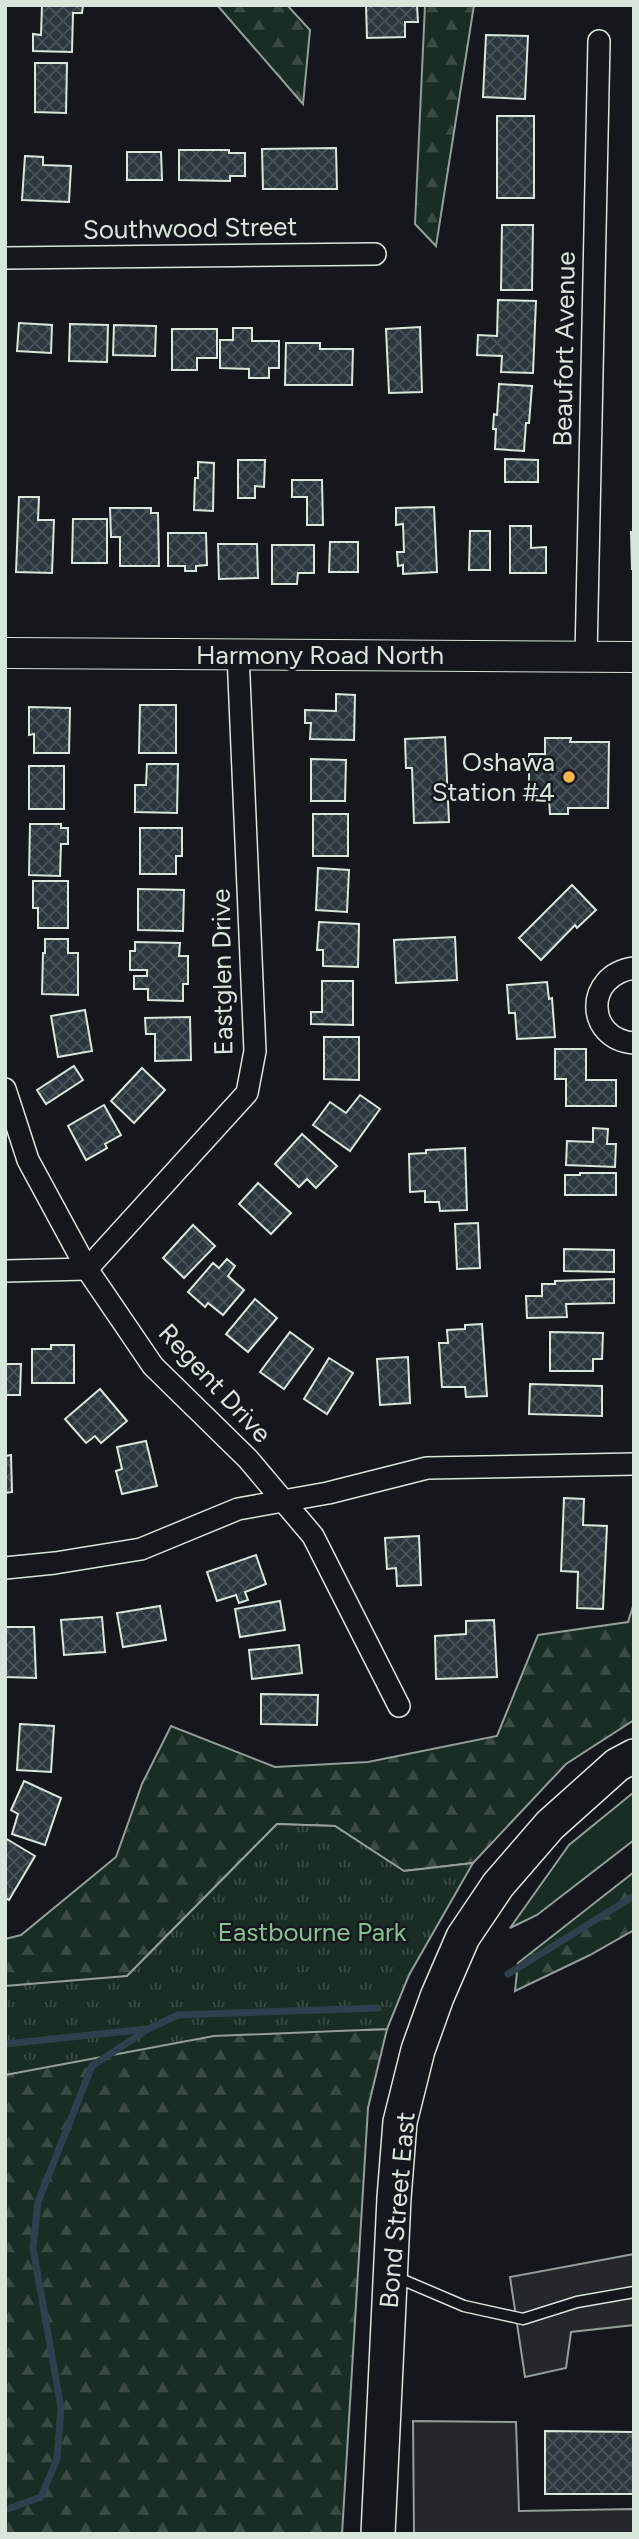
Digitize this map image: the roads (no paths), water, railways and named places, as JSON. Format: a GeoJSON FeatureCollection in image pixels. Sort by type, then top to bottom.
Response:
{"type":"FeatureCollection","features":[{"type":"Feature","properties":{"kind":"main road","name":"Harmony Road North"},"geometry":{"type":"LineString","coordinates":[[5,653],[634,657]]}},
{"type":"Feature","properties":{"kind":"main road","name":"Bond Street East"},"geometry":{"type":"LineString","coordinates":[[378,2534],[400,2122],[418,2050],[463,1937],[498,1885],[550,1825],[617,1765],[634,1756]]}},
{"type":"Feature","properties":{"kind":"street","name":"Beaufort Avenue"},"geometry":{"type":"LineString","coordinates":[[586,657],[599,41]]}},
{"type":"Feature","properties":{"kind":"street","name":"Southwood Street"},"geometry":{"type":"LineString","coordinates":[[5,258],[375,254]]}},
{"type":"Feature","properties":{"kind":"street","name":"Eastglen Drive"},"geometry":{"type":"LineString","coordinates":[[87,1269],[247,1093],[255,1051],[238,654]]}},
{"type":"Feature","properties":{"kind":"street"},"geometry":{"type":"LineString","coordinates":[[634,968],[611,975],[597,996],[597,1009],[600,1021],[607,1031],[616,1038],[634,1042]]}},
{"type":"Feature","properties":{"kind":"street","name":"Regent Drive"},"geometry":{"type":"LineString","coordinates":[[5,1089],[28,1160],[87,1269],[153,1366],[248,1459],[313,1536],[400,1706]]}},
{"type":"Feature","properties":{"kind":"street"},"geometry":{"type":"LineString","coordinates":[[5,1271],[87,1269]]}},
{"type":"Feature","properties":{"kind":"street"},"geometry":{"type":"LineString","coordinates":[[5,1568],[141,1549],[238,1509],[328,1493],[427,1468],[634,1464]]}},
{"type":"Feature","properties":{"kind":"lane"},"geometry":{"type":"LineString","coordinates":[[390,2274],[464,2306],[523,2319],[577,2302],[634,2292]]}},
{"type":"Feature","properties":{"kind":"waterway"},"geometry":{"type":"LineString","coordinates":[[508,1974],[634,1896]]}},
{"type":"Feature","properties":{"kind":"waterway"},"geometry":{"type":"LineString","coordinates":[[5,2510],[41,2497],[57,2459],[61,2408],[33,2248],[38,2202],[92,2066],[148,2029],[178,2015],[378,2008]]}},
{"type":"Feature","properties":{"kind":"waterway"},"geometry":{"type":"LineString","coordinates":[[5,2044],[147,2029]]}},
{"type":"Feature","properties":{"kind":"place","name":"Oshawa Station #4"},"geometry":{"type":"Point","coordinates":[569,777]}},
{"type":"Feature","properties":{"kind":"park label","name":"Eastbourne Park"},"geometry":{"type":"Point","coordinates":[312,1932]}}]}
